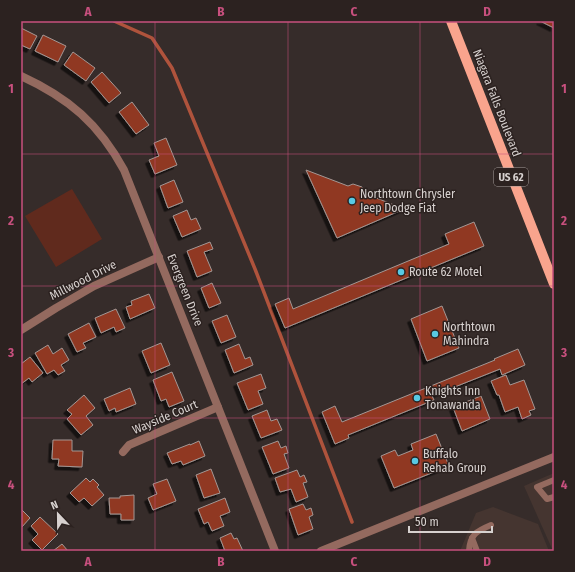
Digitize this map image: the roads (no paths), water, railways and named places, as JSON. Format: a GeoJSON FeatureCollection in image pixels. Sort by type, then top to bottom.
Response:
{"type":"FeatureCollection","features":[{"type":"Feature","properties":{"kind":"main road","name":"Niagara Falls Boulevard"},"geometry":{"type":"LineString","coordinates":[[451,21],[554,284]]}},
{"type":"Feature","properties":{"kind":"street","name":"Evergreen Drive"},"geometry":{"type":"LineString","coordinates":[[21,76],[57,95],[88,120],[104,138],[124,170],[275,551]]}},
{"type":"Feature","properties":{"kind":"street","name":"Millwood Drive"},"geometry":{"type":"LineString","coordinates":[[21,330],[94,286],[159,257]]}},
{"type":"Feature","properties":{"kind":"street","name":"Wayside Court"},"geometry":{"type":"LineString","coordinates":[[123,452],[129,445],[218,407]]}},
{"type":"Feature","properties":{"kind":"street"},"geometry":{"type":"LineString","coordinates":[[321,551],[554,457]]}},
{"type":"Feature","properties":{"kind":"lane"},"geometry":{"type":"LineString","coordinates":[[554,480],[537,487],[547,499],[554,497]]}},
{"type":"Feature","properties":{"kind":"lane"},"geometry":{"type":"LineString","coordinates":[[477,551],[471,546],[477,531],[491,525]]}},
{"type":"Feature","properties":{"kind":"waterway"},"geometry":{"type":"LineString","coordinates":[[114,21],[152,38],[172,68],[255,269],[352,522]]}},
{"type":"Feature","properties":{"kind":"place","name":"Northtown Chrysler Jeep Dodge Fiat"},"geometry":{"type":"Point","coordinates":[352,201]}},
{"type":"Feature","properties":{"kind":"place","name":"Route 62 Motel"},"geometry":{"type":"Point","coordinates":[401,272]}},
{"type":"Feature","properties":{"kind":"place","name":"Northtown Mahindra"},"geometry":{"type":"Point","coordinates":[435,334]}},
{"type":"Feature","properties":{"kind":"place","name":"Knights Inn Tonawanda"},"geometry":{"type":"Point","coordinates":[417,398]}},
{"type":"Feature","properties":{"kind":"place","name":"Buffalo Rehab Group"},"geometry":{"type":"Point","coordinates":[415,461]}}]}
